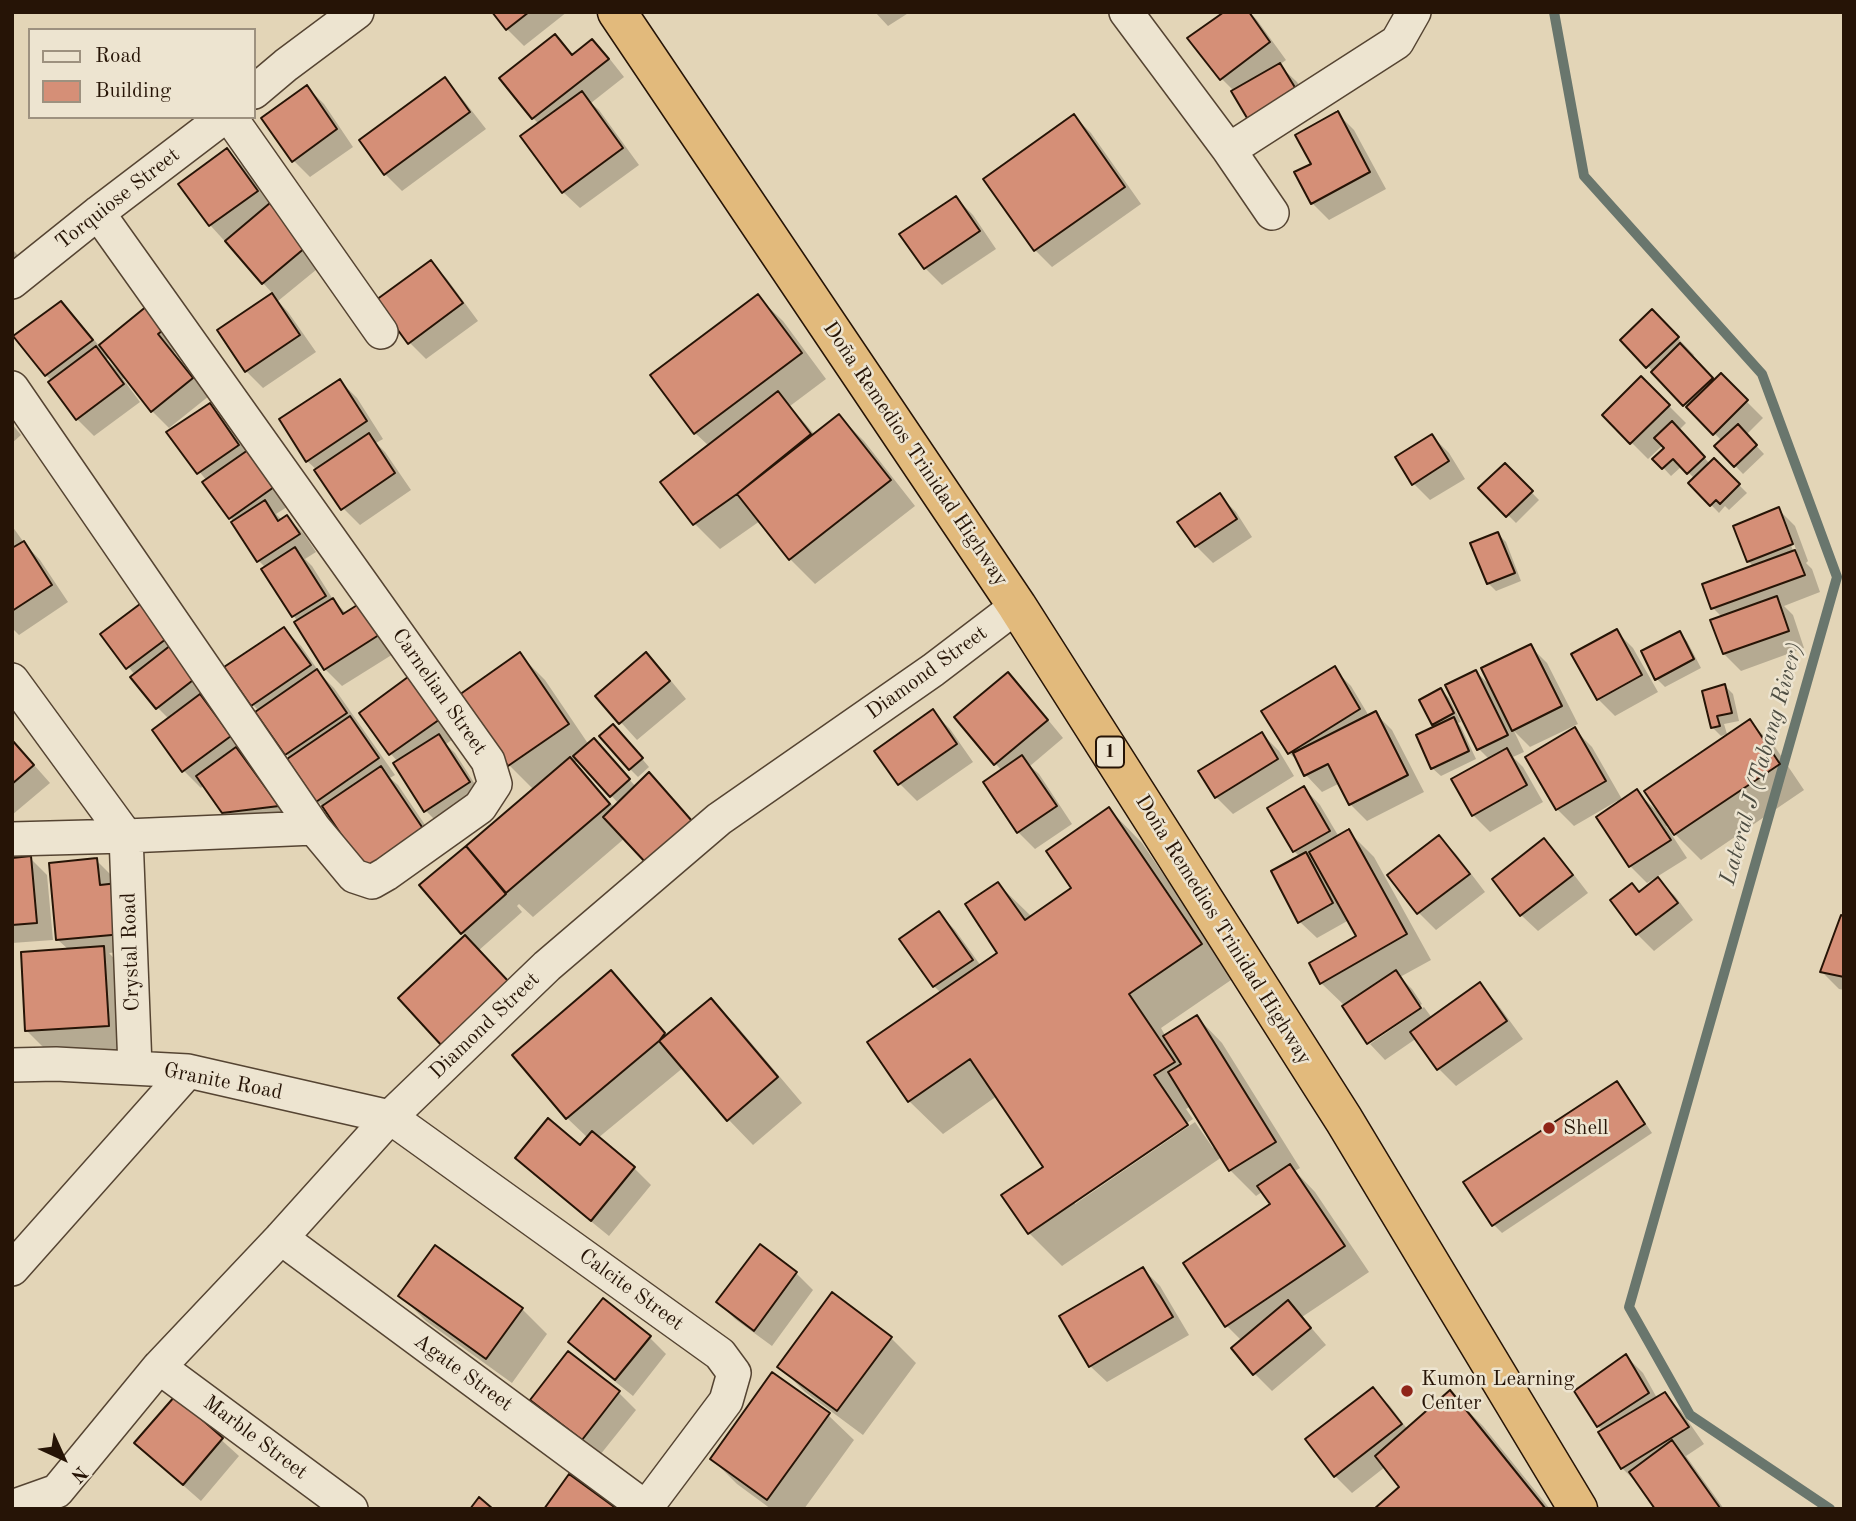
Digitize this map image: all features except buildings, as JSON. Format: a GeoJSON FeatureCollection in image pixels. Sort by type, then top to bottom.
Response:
{"type":"FeatureCollection","features":[{"type":"Feature","properties":{"kind":"highway","name":"Doña Remedios Trinidad Highway"},"geometry":{"type":"LineString","coordinates":[[617,12],[1017,606],[1344,1121],[1578,1509]]}},
{"type":"Feature","properties":{"kind":"street"},"geometry":{"type":"LineString","coordinates":[[256,90],[357,12]]}},
{"type":"Feature","properties":{"kind":"street"},"geometry":{"type":"LineString","coordinates":[[1126,12],[1229,150],[1272,213]]}},
{"type":"Feature","properties":{"kind":"street"},"geometry":{"type":"LineString","coordinates":[[1229,150],[1397,42],[1414,12]]}},
{"type":"Feature","properties":{"kind":"street","name":"Torquiose Street"},"geometry":{"type":"LineString","coordinates":[[12,282],[220,119]]}},
{"type":"Feature","properties":{"kind":"street"},"geometry":{"type":"LineString","coordinates":[[231,119],[381,332]]}},
{"type":"Feature","properties":{"kind":"street","name":"Carnelian Street"},"geometry":{"type":"LineString","coordinates":[[12,388],[314,828],[354,876],[372,882],[480,807],[495,784],[488,761],[98,213]]}},
{"type":"Feature","properties":{"kind":"street","name":"Diamond Street"},"geometry":{"type":"LineString","coordinates":[[12,1507],[67,1500],[159,1367],[390,1117],[547,966],[719,819],[933,670],[1017,606]]}},
{"type":"Feature","properties":{"kind":"street"},"geometry":{"type":"LineString","coordinates":[[12,680],[126,836]]}},
{"type":"Feature","properties":{"kind":"street"},"geometry":{"type":"LineString","coordinates":[[12,839],[314,828]]}},
{"type":"Feature","properties":{"kind":"street","name":"Crystal Road"},"geometry":{"type":"LineString","coordinates":[[126,836],[135,1067]]}},
{"type":"Feature","properties":{"kind":"street","name":"Granite Road"},"geometry":{"type":"LineString","coordinates":[[12,1065],[57,1063],[188,1072],[390,1117]]}},
{"type":"Feature","properties":{"kind":"street"},"geometry":{"type":"LineString","coordinates":[[12,1269],[188,1072]]}},
{"type":"Feature","properties":{"kind":"street","name":"Calcite Street"},"geometry":{"type":"LineString","coordinates":[[390,1117],[720,1354],[734,1373],[726,1401],[646,1508]]}},
{"type":"Feature","properties":{"kind":"street","name":"Agate Street"},"geometry":{"type":"LineString","coordinates":[[281,1238],[646,1508]]}},
{"type":"Feature","properties":{"kind":"street","name":"Marble Street"},"geometry":{"type":"LineString","coordinates":[[159,1367],[351,1509]]}},
{"type":"Feature","properties":{"kind":"waterway","name":"Lateral J (Tabang River)"},"geometry":{"type":"LineString","coordinates":[[1554,12],[1584,176],[1762,374],[1837,577],[1629,1307],[1690,1415],[1830,1509]]}},
{"type":"Feature","properties":{"kind":"place","name":"Shell"},"geometry":{"type":"Point","coordinates":[1549,1128]}},
{"type":"Feature","properties":{"kind":"place","name":"Kumon Learning Center"},"geometry":{"type":"Point","coordinates":[1407,1391]}}]}
